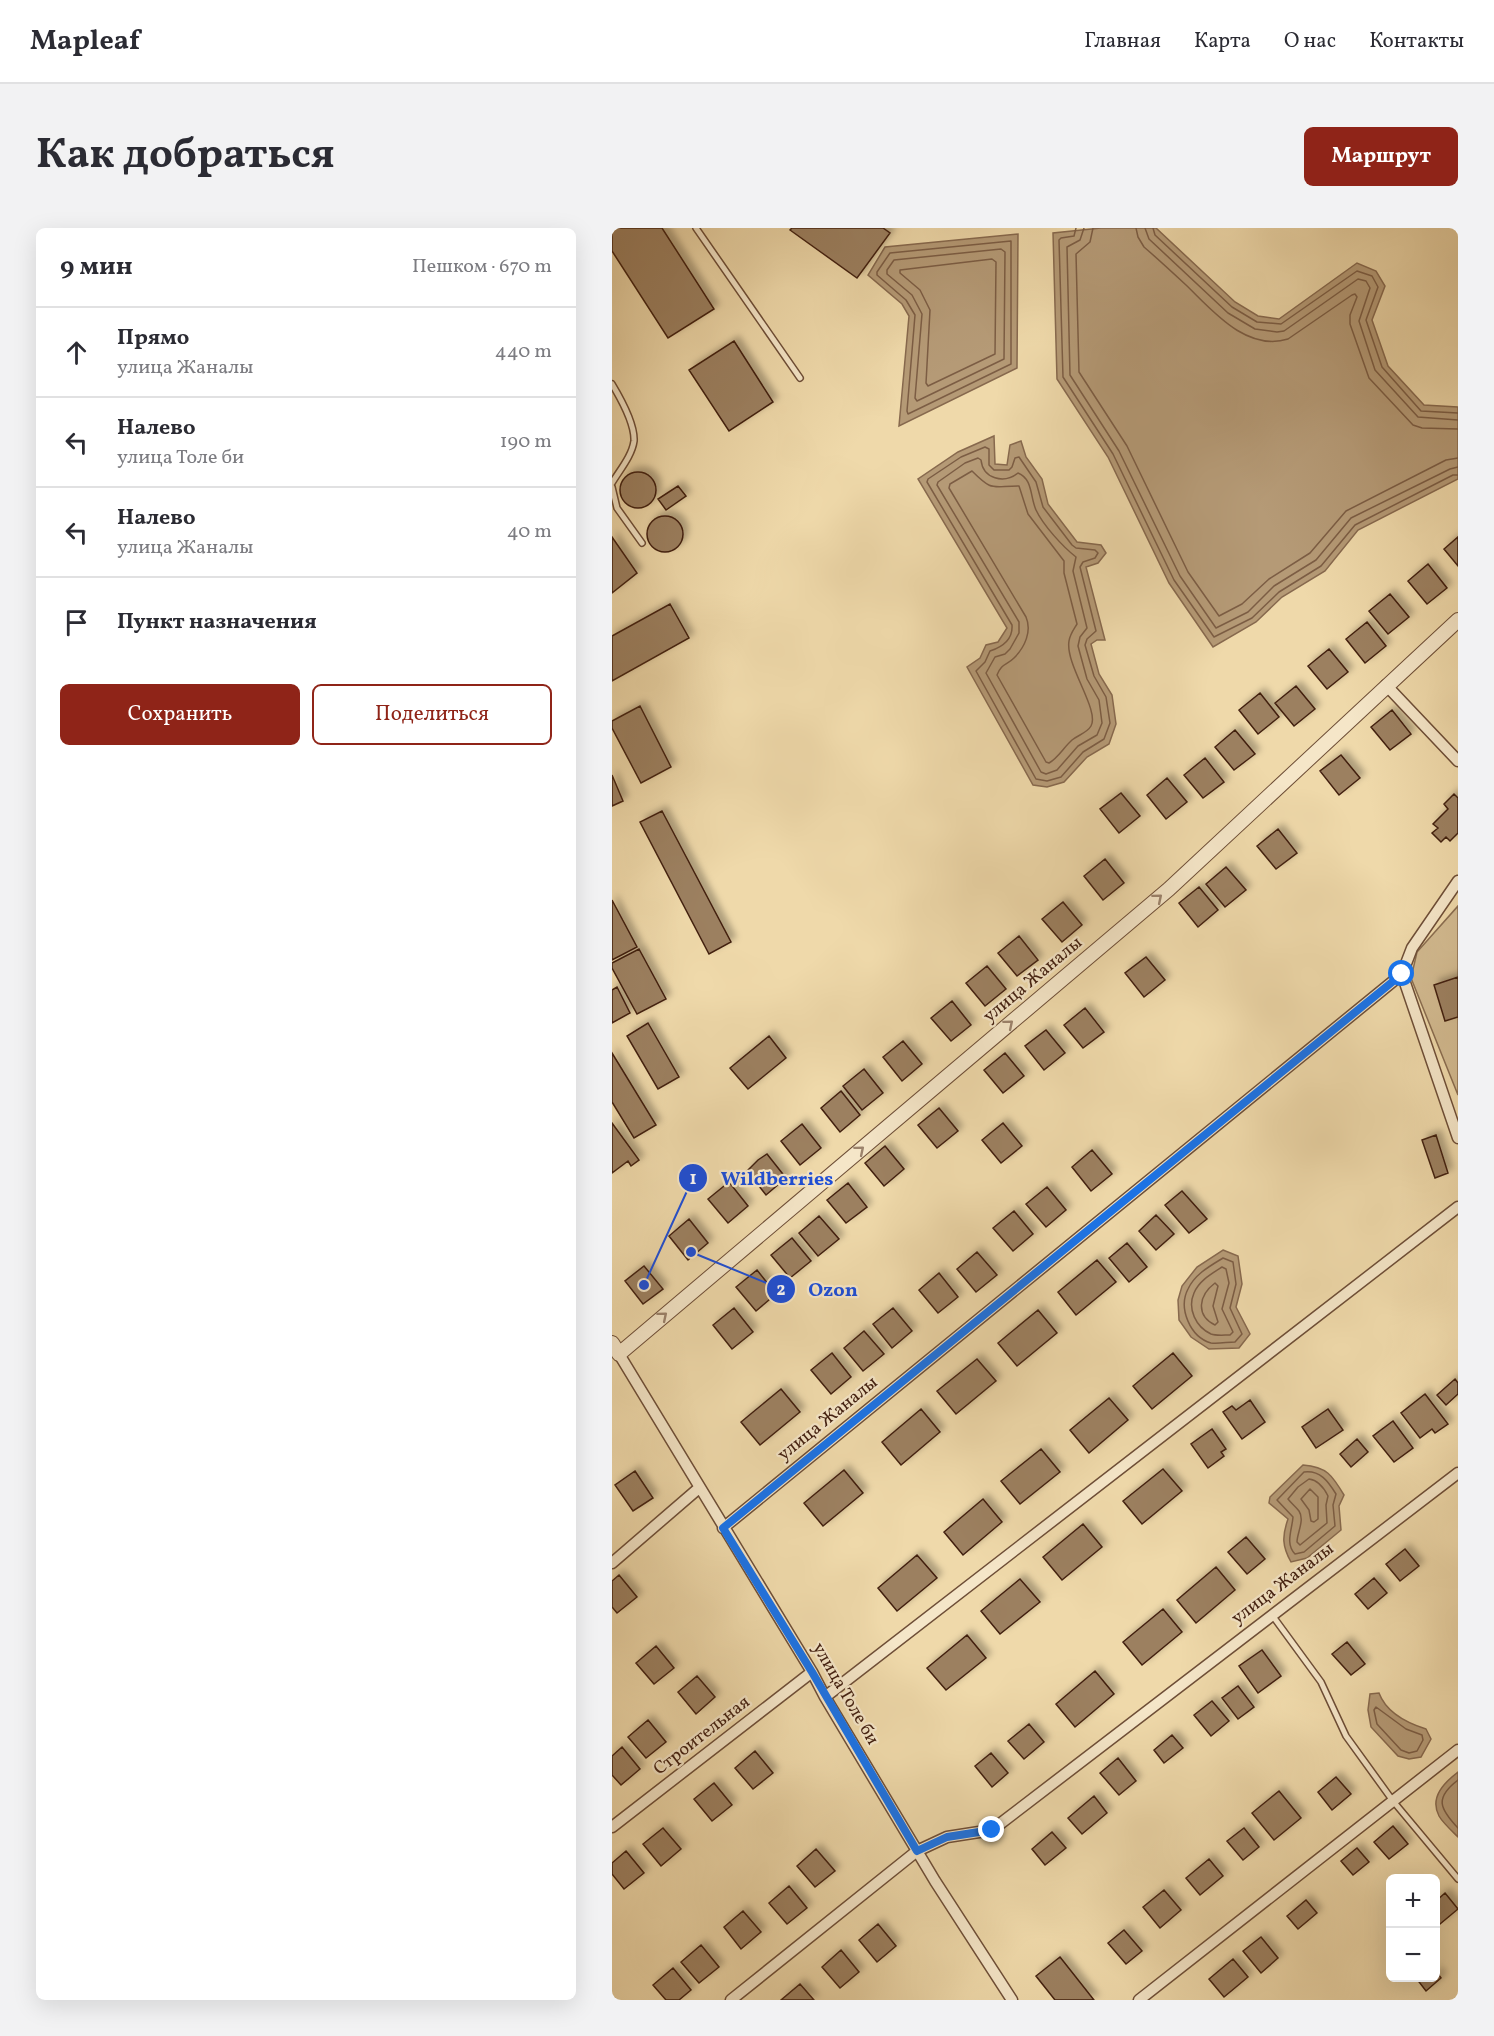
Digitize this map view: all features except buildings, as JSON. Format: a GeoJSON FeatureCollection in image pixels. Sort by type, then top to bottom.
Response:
{"type":"FeatureCollection","features":[{"type":"Feature","properties":{"kind":"street","name":"улица Жаналы"},"geometry":{"type":"LineString","coordinates":[[615,1349],[1169,889],[1458,620]]}},
{"type":"Feature","properties":{"kind":"street"},"geometry":{"type":"LineString","coordinates":[[1386,685],[1458,761]]}},
{"type":"Feature","properties":{"kind":"street"},"geometry":{"type":"LineString","coordinates":[[1458,881],[1412,948],[1402,974],[1458,1138]]}},
{"type":"Feature","properties":{"kind":"street","name":"улица Жаналы"},"geometry":{"type":"LineString","coordinates":[[723,1528],[1402,974]]}},
{"type":"Feature","properties":{"kind":"street"},"geometry":{"type":"LineString","coordinates":[[825,1697],[1458,1207]]}},
{"type":"Feature","properties":{"kind":"street","name":"улица Толе би"},"geometry":{"type":"LineString","coordinates":[[615,1349],[812,1672],[917,1851],[1012,2000]]}},
{"type":"Feature","properties":{"kind":"street","name":"улица Жаналы"},"geometry":{"type":"LineString","coordinates":[[917,1851],[947,1837],[992,1830],[1458,1473]]}},
{"type":"Feature","properties":{"kind":"street"},"geometry":{"type":"LineString","coordinates":[[612,1563],[699,1488]]}},
{"type":"Feature","properties":{"kind":"street","name":"Строительная"},"geometry":{"type":"LineString","coordinates":[[612,1827],[812,1672]]}},
{"type":"Feature","properties":{"kind":"street"},"geometry":{"type":"LineString","coordinates":[[1139,2000],[1458,1750]]}},
{"type":"Feature","properties":{"kind":"street"},"geometry":{"type":"LineString","coordinates":[[730,2000],[917,1851]]}},
{"type":"Feature","properties":{"kind":"lane"},"geometry":{"type":"LineString","coordinates":[[696,228],[800,378]]}},
{"type":"Feature","properties":{"kind":"lane"},"geometry":{"type":"LineString","coordinates":[[612,384],[627,410],[634,441],[612,485],[617,508],[642,543]]}},
{"type":"Feature","properties":{"kind":"lane"},"geometry":{"type":"LineString","coordinates":[[1272,1615],[1321,1683],[1346,1736],[1393,1801],[1458,1879]]}},
{"type":"Feature","properties":{"kind":"shaded area"},"geometry":{"type":"Polygon","coordinates":[[[1458,906],[1458,1095],[1411,978],[1417,952],[1458,906]]]}},
{"type":"Feature","properties":{"kind":"water"},"geometry":{"type":"Polygon","coordinates":[[[1101,228],[1156,228],[1235,302],[1258,316],[1279,319],[1357,263],[1376,271],[1385,286],[1372,320],[1388,366],[1424,405],[1458,407],[1458,479],[1358,530],[1325,571],[1282,597],[1256,622],[1213,647],[1169,583],[1108,457],[1057,379],[1053,233],[1101,228]]]}},
{"type":"Feature","properties":{"kind":"water"},"geometry":{"type":"Polygon","coordinates":[[[1018,234],[1017,368],[899,426],[909,316],[902,304],[868,275],[885,247],[1018,234]]]}},
{"type":"Feature","properties":{"kind":"water"},"geometry":{"type":"Polygon","coordinates":[[[994,436],[995,464],[1007,465],[1010,445],[1021,441],[1026,457],[1042,479],[1048,504],[1077,542],[1101,545],[1106,553],[1098,563],[1086,567],[1105,640],[1097,640],[1091,644],[1099,674],[1112,695],[1116,724],[1109,744],[1087,757],[1064,782],[1047,787],[1033,785],[967,667],[980,658],[986,645],[998,642],[1007,628],[918,479],[958,452],[994,436]]]}},
{"type":"Feature","properties":{"kind":"water"},"geometry":{"type":"Polygon","coordinates":[[[1223,1250],[1238,1256],[1242,1284],[1236,1307],[1250,1334],[1239,1348],[1209,1349],[1191,1337],[1179,1320],[1178,1300],[1182,1286],[1197,1267],[1223,1250]]]}},
{"type":"Feature","properties":{"kind":"water"},"geometry":{"type":"Polygon","coordinates":[[[1303,1465],[1328,1473],[1344,1495],[1339,1506],[1341,1530],[1307,1558],[1291,1562],[1284,1541],[1288,1519],[1269,1503],[1270,1497],[1303,1465]]]}},
{"type":"Feature","properties":{"kind":"water"},"geometry":{"type":"Polygon","coordinates":[[[1379,1693],[1382,1700],[1398,1716],[1426,1729],[1431,1739],[1421,1757],[1409,1759],[1398,1756],[1371,1727],[1368,1710],[1370,1694],[1379,1693]]]}},
{"type":"Feature","properties":{"kind":"water"},"geometry":{"type":"Polygon","coordinates":[[[1458,1772],[1458,1837],[1439,1816],[1436,1803],[1437,1796],[1444,1785],[1458,1772]]]}},
{"type":"Feature","properties":{"kind":"place","name":"Ozon"},"geometry":{"type":"Point","coordinates":[691,1252]}},
{"type":"Feature","properties":{"kind":"place","name":"Wildberries"},"geometry":{"type":"Point","coordinates":[644,1285]}},
{"type":"Feature","properties":{"kind":"route"},"geometry":{"type":"LineString","coordinates":[[992,1830],[947,1837],[917,1851],[812,1672],[723,1528],[1402,974]]}}]}
